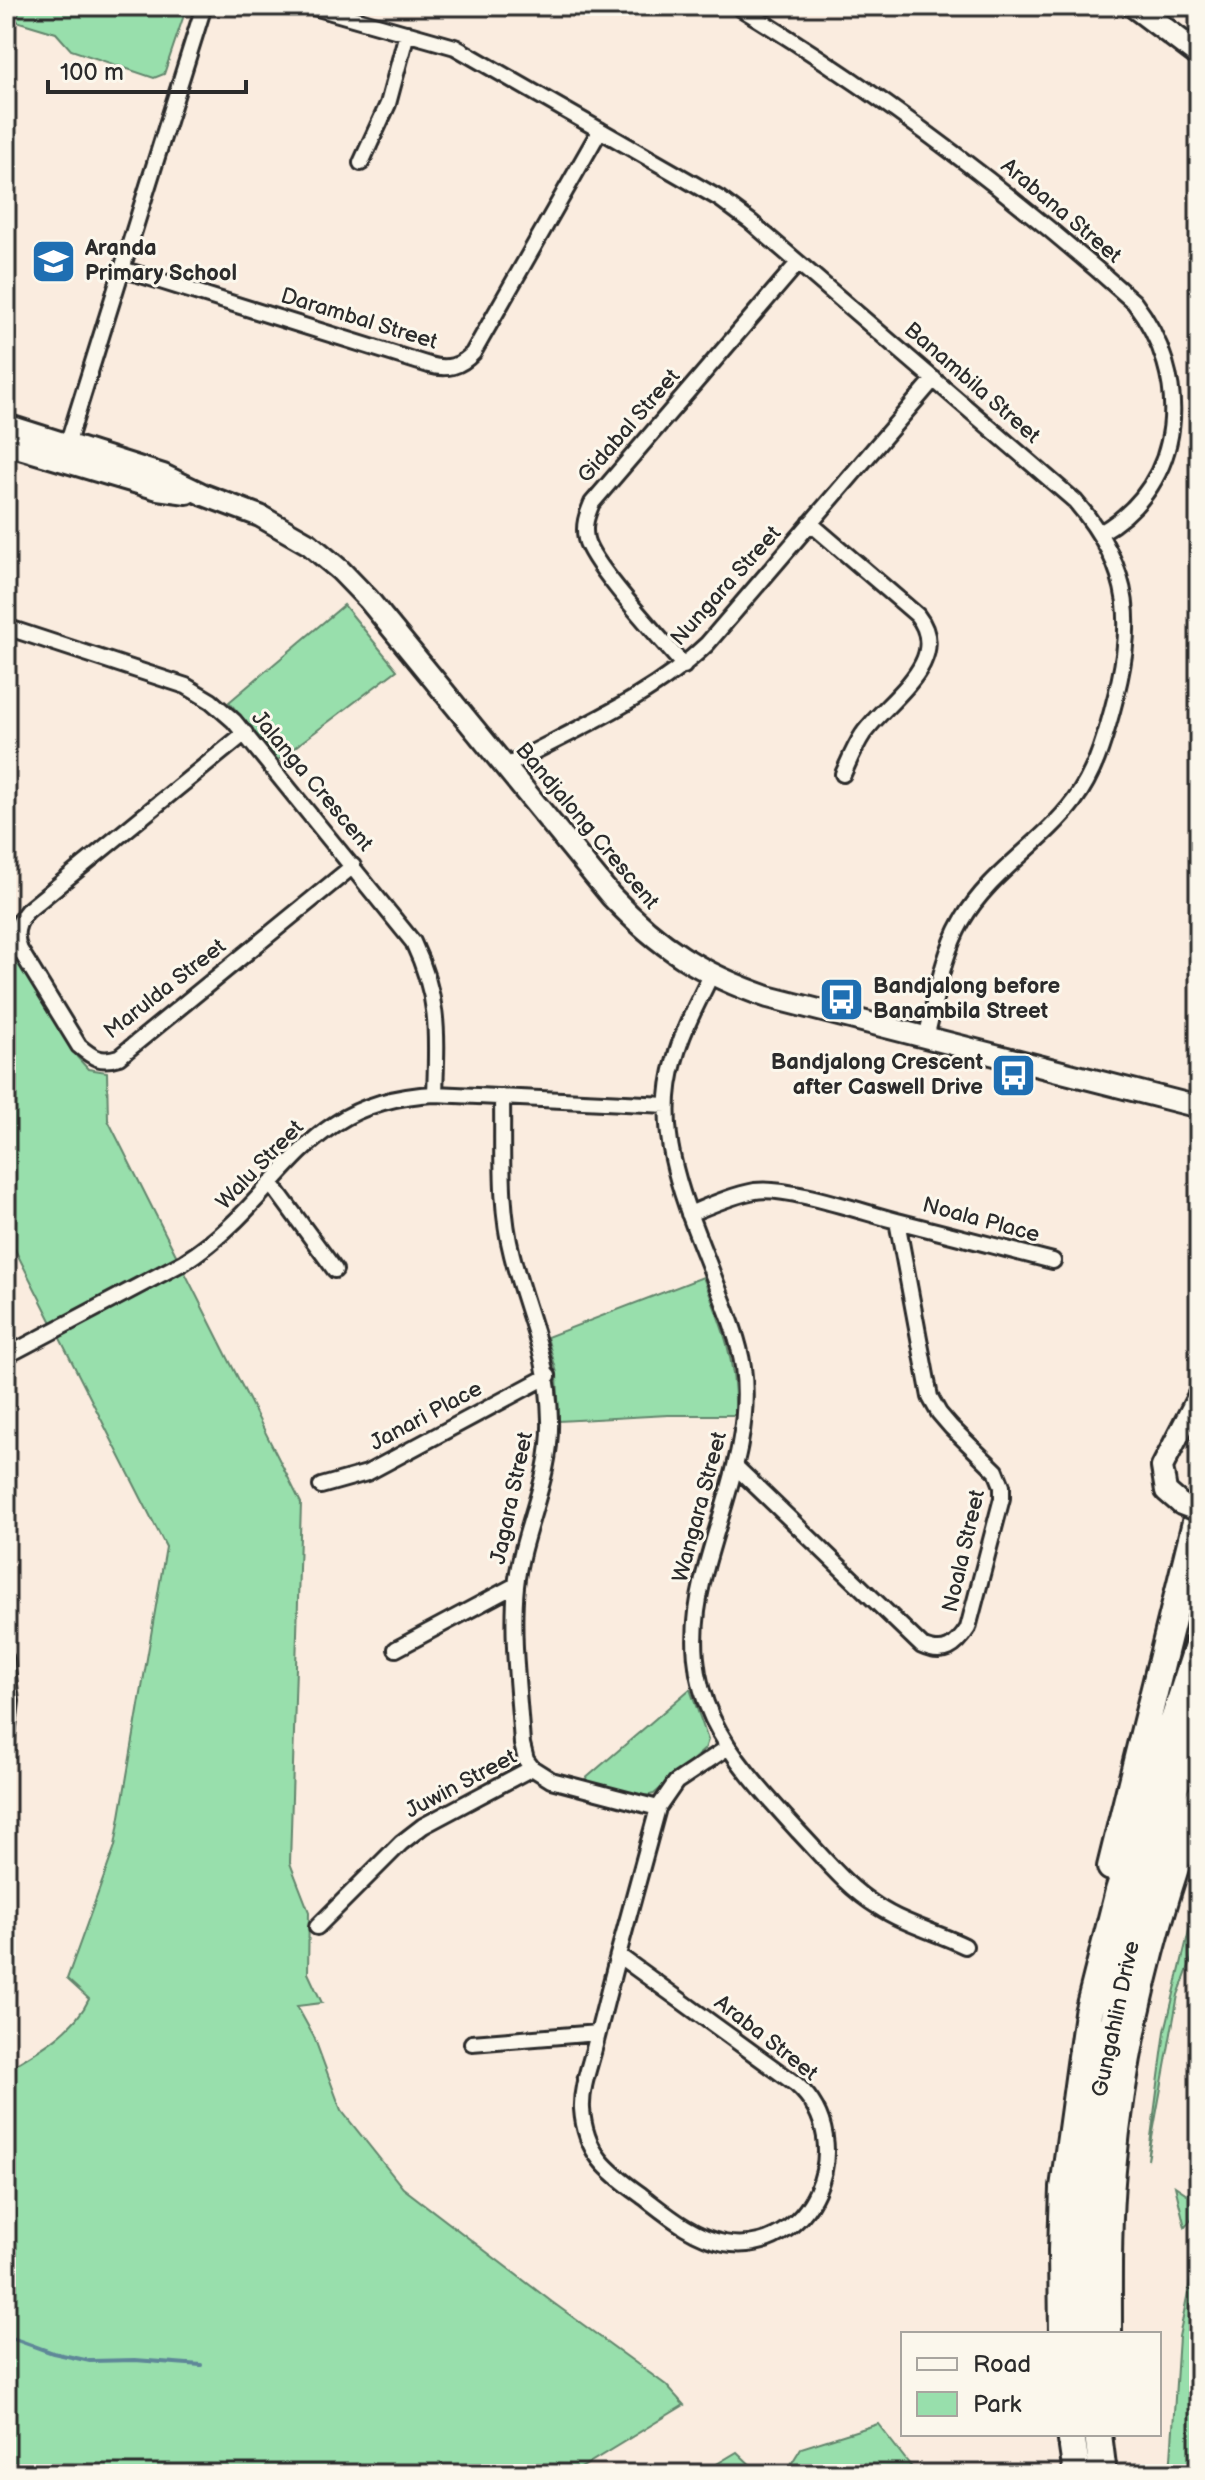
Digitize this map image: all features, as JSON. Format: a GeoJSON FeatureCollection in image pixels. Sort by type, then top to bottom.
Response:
{"type":"FeatureCollection","features":[{"type":"Feature","properties":{"kind":"highway"},"geometry":{"type":"LineString","coordinates":[[1063,2332],[1067,2078],[1080,2003],[1189,1505]]}},
{"type":"Feature","properties":{"kind":"highway","name":"Gungahlin Drive"},"geometry":{"type":"LineString","coordinates":[[1067,2156],[1088,2013],[1103,1951],[1119,1891],[1199,1643]]}},
{"type":"Feature","properties":{"kind":"highway","name":"Gungahlin Drive"},"geometry":{"type":"LineString","coordinates":[[1089,2332],[1087,2280],[1092,2155],[1105,2062],[1143,1899],[1199,1714]]}},
{"type":"Feature","properties":{"kind":"highway"},"geometry":{"type":"LineString","coordinates":[[1108,2332],[1109,2210],[1118,2114],[1143,1983],[1167,1892],[1196,1806]]}},
{"type":"Feature","properties":{"kind":"highway"},"geometry":{"type":"LineString","coordinates":[[1071,2436],[1077,2474]]}},
{"type":"Feature","properties":{"kind":"highway"},"geometry":{"type":"LineString","coordinates":[[1098,2436],[1103,2474]]}},
{"type":"Feature","properties":{"kind":"highway"},"geometry":{"type":"LineString","coordinates":[[1114,2436],[1119,2474]]}},
{"type":"Feature","properties":{"kind":"main road"},"geometry":{"type":"LineString","coordinates":[[1134,6],[1199,55]]}},
{"type":"Feature","properties":{"kind":"main road"},"geometry":{"type":"LineString","coordinates":[[1160,6],[1199,55]]}},
{"type":"Feature","properties":{"kind":"street"},"geometry":{"type":"LineString","coordinates":[[65,453],[204,6]]}},
{"type":"Feature","properties":{"kind":"street","name":"Banambila Street"},"geometry":{"type":"LineString","coordinates":[[310,6],[338,10],[455,47],[720,199],[1075,501],[1100,533],[1123,586],[1128,630],[1125,660],[1101,751],[1089,778],[1073,802],[987,886],[962,921],[945,963],[926,1038]]}},
{"type":"Feature","properties":{"kind":"street","name":"Arabana Street"},"geometry":{"type":"LineString","coordinates":[[737,6],[874,93],[997,185],[1134,302],[1149,323],[1161,346],[1169,372],[1173,400],[1169,442],[1148,491],[1132,511],[1100,533]]}},
{"type":"Feature","properties":{"kind":"street"},"geometry":{"type":"LineString","coordinates":[[361,163],[388,104],[407,33]]}},
{"type":"Feature","properties":{"kind":"street","name":"Darambal Street"},"geometry":{"type":"LineString","coordinates":[[122,269],[429,365],[459,365],[473,353],[600,130]]}},
{"type":"Feature","properties":{"kind":"street","name":"Gidabal Street"},"geometry":{"type":"LineString","coordinates":[[684,666],[595,558],[585,535],[585,521],[600,493],[798,263]]}},
{"type":"Feature","properties":{"kind":"street","name":"Nungara Street"},"geometry":{"type":"LineString","coordinates":[[505,767],[657,684],[684,666],[707,644],[934,379]]}},
{"type":"Feature","properties":{"kind":"street","name":"Bandjalong Crescent"},"geometry":{"type":"LineString","coordinates":[[6,425],[65,453],[158,489],[204,495],[260,516],[309,544],[368,599],[611,896],[637,924],[680,958],[711,975],[768,997],[1199,1107]]}},
{"type":"Feature","properties":{"kind":"street","name":"Bandjalong Crescent"},"geometry":{"type":"LineString","coordinates":[[6,444],[65,453]]}},
{"type":"Feature","properties":{"kind":"street"},"geometry":{"type":"LineString","coordinates":[[810,523],[917,615],[930,637],[927,658],[863,735],[843,774]]}},
{"type":"Feature","properties":{"kind":"street","name":"Jalanga Crescent"},"geometry":{"type":"LineString","coordinates":[[6,627],[186,686],[211,701],[245,733],[413,942],[426,968],[434,997],[438,1027],[435,1094]]}},
{"type":"Feature","properties":{"kind":"street","name":"Marulda Street"},"geometry":{"type":"LineString","coordinates":[[245,733],[27,911],[19,921],[16,929],[20,950],[79,1046],[103,1061],[119,1057],[353,866]]}},
{"type":"Feature","properties":{"kind":"street","name":"Wangara Street"},"geometry":{"type":"LineString","coordinates":[[711,975],[682,1035],[673,1062],[667,1105],[672,1162],[740,1353],[746,1398],[744,1428],[697,1610],[695,1643],[702,1690],[712,1720],[727,1748],[836,1872],[863,1897],[908,1924],[965,1946]]}},
{"type":"Feature","properties":{"kind":"street","name":"Walu Street"},"geometry":{"type":"LineString","coordinates":[[6,1356],[211,1245],[321,1132],[347,1115],[390,1098],[435,1094],[667,1105]]}},
{"type":"Feature","properties":{"kind":"street","name":"Jagara Street"},"geometry":{"type":"LineString","coordinates":[[502,1097],[506,1215],[511,1254],[548,1376],[550,1426],[547,1458],[516,1585],[522,1744],[526,1760],[532,1768]]}},
{"type":"Feature","properties":{"kind":"street"},"geometry":{"type":"LineString","coordinates":[[271,1183],[335,1270]]}},
{"type":"Feature","properties":{"kind":"street"},"geometry":{"type":"LineString","coordinates":[[689,1214],[736,1196],[757,1191],[779,1191],[897,1221]]}},
{"type":"Feature","properties":{"kind":"street","name":"Noala Place"},"geometry":{"type":"LineString","coordinates":[[897,1221],[1053,1261]]}},
{"type":"Feature","properties":{"kind":"street","name":"Noala Street"},"geometry":{"type":"LineString","coordinates":[[735,1466],[918,1643],[938,1651],[958,1643],[968,1628],[1002,1498],[1002,1486],[996,1471],[951,1427],[930,1397],[897,1221]]}},
{"type":"Feature","properties":{"kind":"street","name":"Janari Place"},"geometry":{"type":"LineString","coordinates":[[321,1486],[367,1473],[548,1376]]}},
{"type":"Feature","properties":{"kind":"street"},"geometry":{"type":"LineString","coordinates":[[1189,1505],[1164,1486],[1162,1467],[1199,1395]]}},
{"type":"Feature","properties":{"kind":"street"},"geometry":{"type":"LineString","coordinates":[[396,1649],[516,1585]]}},
{"type":"Feature","properties":{"kind":"street"},"geometry":{"type":"LineString","coordinates":[[6,1659],[11,1701],[6,1743]]}},
{"type":"Feature","properties":{"kind":"street","name":"Araba Street"},"geometry":{"type":"LineString","coordinates":[[618,1955],[804,2092],[820,2117],[826,2137],[827,2158],[823,2179],[810,2206],[792,2224],[772,2236],[750,2243],[727,2243],[705,2238],[684,2226],[611,2174],[592,2149],[582,2106],[598,2033],[618,1955],[658,1808],[676,1782],[727,1748]]}},
{"type":"Feature","properties":{"kind":"street","name":"Juwin Street"},"geometry":{"type":"LineString","coordinates":[[317,1927],[401,1843],[423,1826],[532,1768],[551,1780],[658,1808]]}},
{"type":"Feature","properties":{"kind":"street"},"geometry":{"type":"LineString","coordinates":[[472,2043],[598,2033]]}},
{"type":"Feature","properties":{"kind":"green space"},"geometry":{"type":"Polygon","coordinates":[[[6,6],[187,6],[164,74],[154,78],[71,50],[56,33],[6,18],[6,6]]]}},
{"type":"Feature","properties":{"kind":"green space"},"geometry":{"type":"Polygon","coordinates":[[[344,605],[397,670],[278,760],[229,702],[344,605]]]}},
{"type":"Feature","properties":{"kind":"green space"},"geometry":{"type":"Polygon","coordinates":[[[6,943],[77,1057],[88,1069],[107,1072],[108,1120],[301,1503],[290,1863],[309,1912],[308,1973],[322,2003],[297,2006],[314,2037],[341,2110],[403,2188],[666,2385],[684,2405],[571,2474],[6,2474],[6,2070],[64,2031],[89,1999],[67,1979],[115,1846],[166,1547],[6,1232],[6,943]]]}},
{"type":"Feature","properties":{"kind":"green space"},"geometry":{"type":"Polygon","coordinates":[[[703,1277],[731,1361],[735,1415],[559,1421],[557,1373],[547,1337],[703,1277]]]}},
{"type":"Feature","properties":{"kind":"green space"},"geometry":{"type":"Polygon","coordinates":[[[690,1689],[708,1740],[705,1749],[654,1794],[630,1794],[584,1780],[690,1689]]]}},
{"type":"Feature","properties":{"kind":"green space"},"geometry":{"type":"Polygon","coordinates":[[[1199,1889],[1199,1940],[1178,1995],[1148,2160],[1165,2031],[1199,1889]]]}},
{"type":"Feature","properties":{"kind":"green space"},"geometry":{"type":"Polygon","coordinates":[[[1175,2186],[1187,2194],[1199,2187],[1199,2210],[1185,2227],[1175,2186]]]}},
{"type":"Feature","properties":{"kind":"green space"},"geometry":{"type":"Polygon","coordinates":[[[1199,2237],[1199,2474],[1170,2474],[1179,2337],[1199,2237]]]}},
{"type":"Feature","properties":{"kind":"green space"},"geometry":{"type":"Polygon","coordinates":[[[878,2424],[917,2474],[700,2474],[737,2452],[759,2473],[788,2469],[801,2448],[878,2424]]]}},
{"type":"Feature","properties":{"kind":"waterway"},"geometry":{"type":"LineString","coordinates":[[6,2336],[53,2353],[90,2361],[135,2360],[201,2365]]}},
{"type":"Feature","properties":{"kind":"place","name":"Aranda Primary School"},"geometry":{"type":"Point","coordinates":[54,261]}},
{"type":"Feature","properties":{"kind":"place","name":"Bandjalong before Banambila Street"},"geometry":{"type":"Point","coordinates":[842,999]}},
{"type":"Feature","properties":{"kind":"place","name":"Bandjalong Crescent after Caswell Drive"},"geometry":{"type":"Point","coordinates":[1014,1075]}}]}
